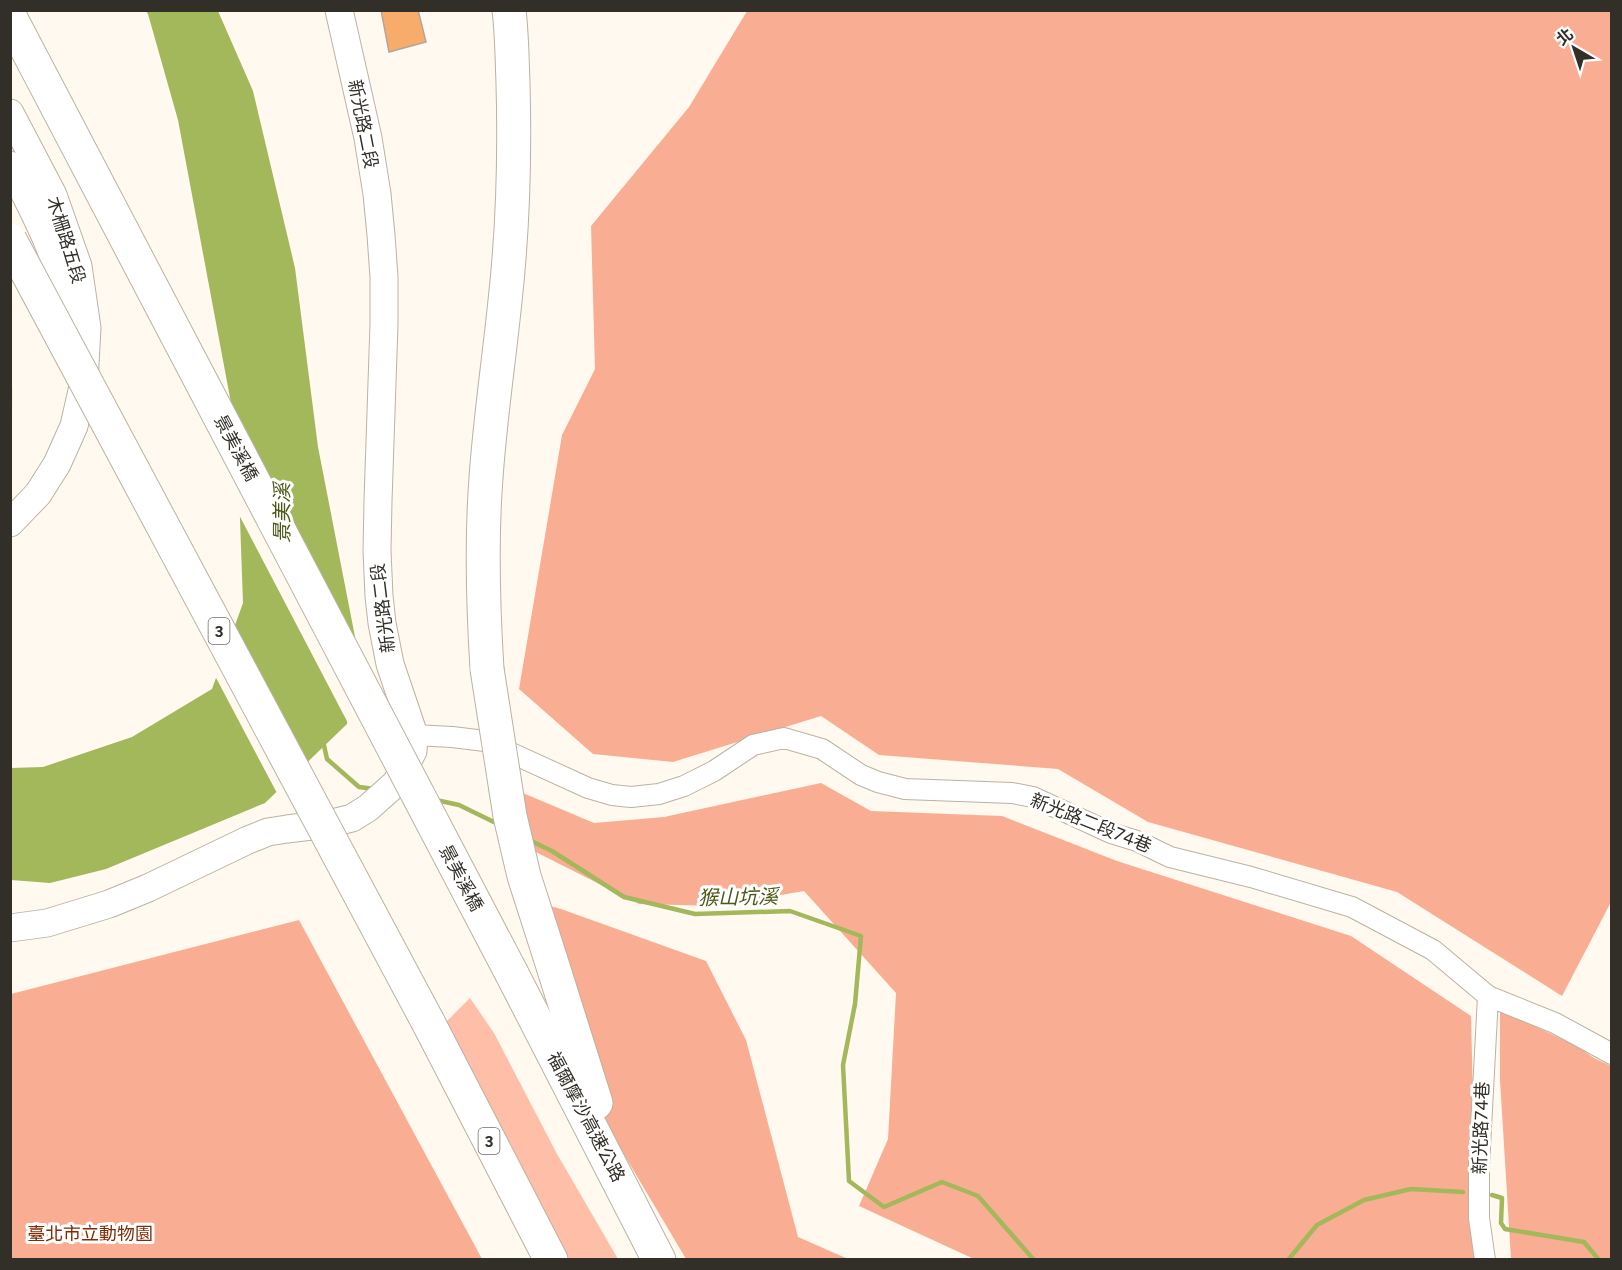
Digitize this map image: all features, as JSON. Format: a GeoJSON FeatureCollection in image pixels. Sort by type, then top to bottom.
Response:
{"type":"FeatureCollection","features":[{"type":"Feature","properties":{"kind":"highway"},"geometry":{"type":"LineString","coordinates":[[510,10],[514,125],[513,200],[505,301],[485,480],[483,608],[487,669],[510,816],[524,876],[623,1188]]}},
{"type":"Feature","properties":{"kind":"highway","name":"景美溪橋"},"geometry":{"type":"LineString","coordinates":[[10,17],[512,974]]}},
{"type":"Feature","properties":{"kind":"highway","name":"3"},"geometry":{"type":"LineString","coordinates":[[10,240],[428,1022],[551,1260]]}},
{"type":"Feature","properties":{"kind":"highway","name":"福爾摩沙高速公路"},"geometry":{"type":"LineString","coordinates":[[512,974],[659,1260]]}},
{"type":"Feature","properties":{"kind":"street","name":"新光路二段"},"geometry":{"type":"LineString","coordinates":[[339,10],[368,138],[377,194],[384,278],[377,551],[378,596],[390,664],[413,743]]}},
{"type":"Feature","properties":{"kind":"street","name":"木柵路五段"},"geometry":{"type":"LineString","coordinates":[[10,113],[16,164],[57,268],[68,311],[71,366],[58,416],[44,450],[28,476],[10,497]]}},
{"type":"Feature","properties":{"kind":"street","name":"木柵路五段"},"geometry":{"type":"LineString","coordinates":[[10,523],[38,494],[57,464],[74,426],[84,382],[87,328],[78,266],[53,195],[16,164]]}},
{"type":"Feature","properties":{"kind":"street","name":"新光路二段74巷"},"geometry":{"type":"LineString","coordinates":[[413,743],[452,737],[485,741],[588,788],[612,795],[631,797],[659,794],[684,786],[714,771],[753,745],[784,738],[822,749],[861,775],[878,783],[905,789],[1012,793],[1033,797],[1111,833],[1137,841],[1170,856],[1352,907],[1433,950],[1488,996],[1554,1023],[1611,1054]]}},
{"type":"Feature","properties":{"kind":"street"},"geometry":{"type":"LineString","coordinates":[[10,928],[47,923],[83,913],[148,888],[258,836],[352,818],[368,808],[396,783],[413,743]]}},
{"type":"Feature","properties":{"kind":"street","name":"新光路74巷"},"geometry":{"type":"LineString","coordinates":[[1485,1260],[1479,1218],[1479,1166],[1488,996]]}},
{"type":"Feature","properties":{"kind":"shaded area"},"geometry":{"type":"Polygon","coordinates":[[[10,384],[13,388],[11,463],[10,463],[10,384]]]}},
{"type":"Feature","properties":{"kind":"shaded area"},"geometry":{"type":"Polygon","coordinates":[[[470,998],[494,1033],[557,1154],[618,1259],[565,1259],[443,1025],[470,998]]]}},
{"type":"Feature","properties":{"kind":"green space"},"geometry":{"type":"Polygon","coordinates":[[[747,11],[1611,11],[1611,902],[1562,996],[1397,892],[1148,822],[1058,769],[879,755],[821,716],[673,762],[593,754],[519,689],[562,435],[595,369],[591,226],[689,107],[747,11]]]}},
{"type":"Feature","properties":{"kind":"green space"},"geometry":{"type":"Polygon","coordinates":[[[821,783],[871,811],[1002,816],[1117,861],[1351,936],[1471,1016],[1477,1259],[974,1259],[859,1206],[888,1139],[896,993],[804,891],[718,906],[639,904],[508,838],[504,785],[594,823],[664,817],[821,783]]]}},
{"type":"Feature","properties":{"kind":"green space"},"geometry":{"type":"Polygon","coordinates":[[[522,898],[561,909],[706,961],[746,1040],[798,1237],[848,1259],[686,1259],[606,1124],[522,898]]]}},
{"type":"Feature","properties":{"kind":"green space","name":"臺北市立動物園"},"geometry":{"type":"Polygon","coordinates":[[[299,920],[482,1259],[11,1259],[11,994],[299,920]]]}},
{"type":"Feature","properties":{"kind":"green space"},"geometry":{"type":"Polygon","coordinates":[[[1500,1009],[1578,1047],[1611,1066],[1611,1259],[1511,1259],[1500,1080],[1500,1009]]]}},
{"type":"Feature","properties":{"kind":"water","name":"景美溪"},"geometry":{"type":"Polygon","coordinates":[[[146,11],[218,11],[253,91],[295,268],[318,447],[357,647],[347,724],[265,803],[106,869],[50,883],[11,880],[10,768],[43,767],[132,737],[212,689],[243,603],[237,435],[178,120],[146,11]]]}},
{"type":"Feature","properties":{"kind":"pier"},"geometry":{"type":"Polygon","coordinates":[[[234,435],[358,659],[349,725],[237,511],[234,435]]]}},
{"type":"Feature","properties":{"kind":"pier"},"geometry":{"type":"Polygon","coordinates":[[[232,625],[307,766],[278,795],[214,674],[232,625]]]}},
{"type":"Feature","properties":{"kind":"building"},"geometry":{"type":"Polygon","coordinates":[[[381,10],[418,10],[426,42],[389,52],[381,10]]]}},
{"type":"Feature","properties":{"kind":"waterway","name":"猴山坑溪"},"geometry":{"type":"LineString","coordinates":[[323,741],[327,759],[359,787],[374,789]]}},
{"type":"Feature","properties":{"kind":"waterway","name":"猴山坑溪"},"geometry":{"type":"LineString","coordinates":[[436,800],[459,805],[500,825]]}},
{"type":"Feature","properties":{"kind":"waterway","name":"猴山坑溪"},"geometry":{"type":"LineString","coordinates":[[529,840],[552,851],[624,897],[695,914],[790,911],[861,936],[855,1004],[843,1065],[849,1181],[884,1207],[942,1182],[978,1196],[1034,1260]]}},
{"type":"Feature","properties":{"kind":"waterway"},"geometry":{"type":"LineString","coordinates":[[1288,1260],[1317,1225],[1364,1200],[1411,1189],[1463,1192]]}},
{"type":"Feature","properties":{"kind":"waterway"},"geometry":{"type":"LineString","coordinates":[[1492,1195],[1502,1198],[1501,1223],[1505,1229],[1584,1242],[1599,1260]]}}]}
